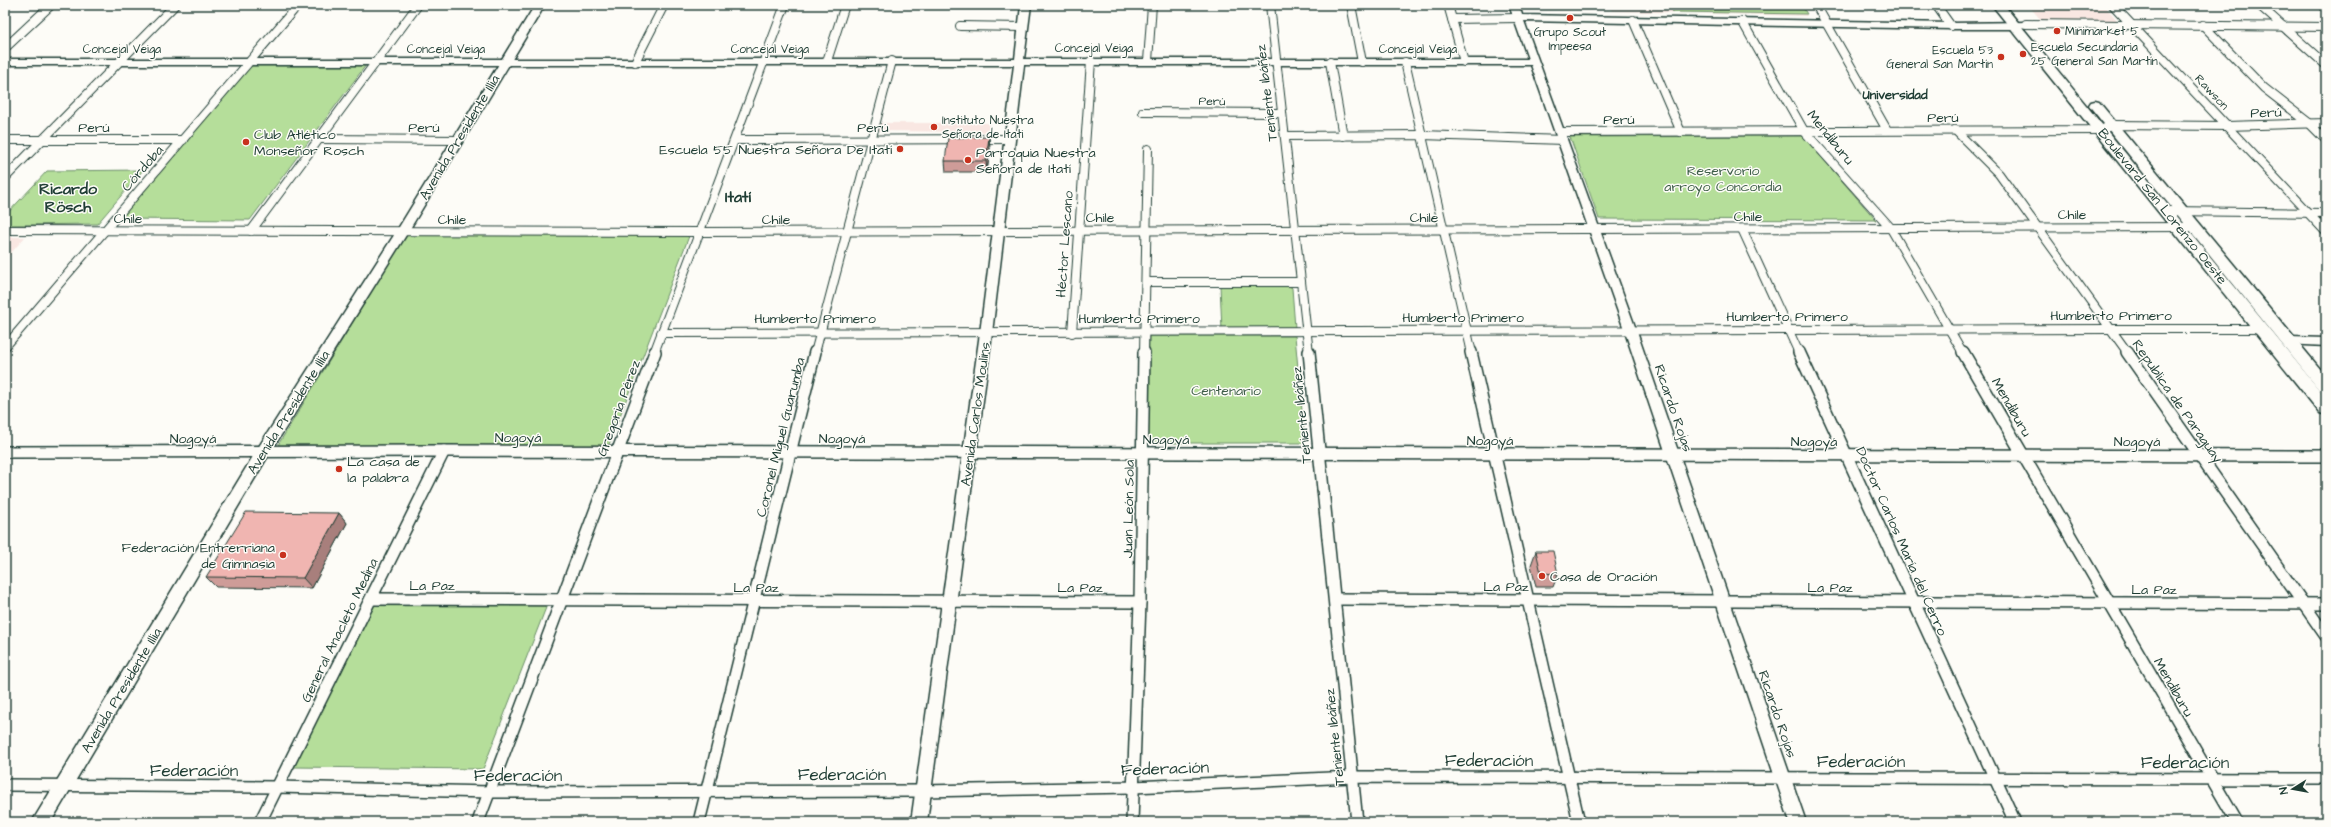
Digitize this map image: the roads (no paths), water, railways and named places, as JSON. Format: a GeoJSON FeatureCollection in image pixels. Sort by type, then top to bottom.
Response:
{"type":"FeatureCollection","features":[{"type":"Feature","properties":{"kind":"main road","name":"Avenida Presidente Illia"},"geometry":{"type":"LineString","coordinates":[[41,822],[263,452],[402,232],[540,5]]}},
{"type":"Feature","properties":{"kind":"main road","name":"Boulevard San Lorenzo Oeste"},"geometry":{"type":"LineString","coordinates":[[1998,5],[2021,25],[2106,128],[2182,211],[2326,387]]}},
{"type":"Feature","properties":{"kind":"main road","name":"Boulevard San Lorenzo Oeste"},"geometry":{"type":"LineString","coordinates":[[2010,5],[2021,25]]}},
{"type":"Feature","properties":{"kind":"main road","name":"Boulevard San Lorenzo Oeste"},"geometry":{"type":"LineString","coordinates":[[2106,128],[2167,211],[2326,409]]}},
{"type":"Feature","properties":{"kind":"street"},"geometry":{"type":"LineString","coordinates":[[5,48],[51,5]]}},
{"type":"Feature","properties":{"kind":"street"},"geometry":{"type":"LineString","coordinates":[[5,178],[44,140],[174,5]]}},
{"type":"Feature","properties":{"kind":"street","name":"Córdoba"},"geometry":{"type":"LineString","coordinates":[[5,347],[298,5]]}},
{"type":"Feature","properties":{"kind":"street"},"geometry":{"type":"LineString","coordinates":[[251,231],[418,5]]}},
{"type":"Feature","properties":{"kind":"street"},"geometry":{"type":"LineString","coordinates":[[635,62],[664,5]]}},
{"type":"Feature","properties":{"kind":"street","name":"Gregoria Pérez"},"geometry":{"type":"LineString","coordinates":[[478,822],[661,333],[766,62],[785,5]]}},
{"type":"Feature","properties":{"kind":"street"},"geometry":{"type":"LineString","coordinates":[[827,61],[846,5]]}},
{"type":"Feature","properties":{"kind":"street","name":"Avenida Carlos Moulins"},"geometry":{"type":"LineString","coordinates":[[919,822],[986,333],[1026,5]]}},
{"type":"Feature","properties":{"kind":"street"},"geometry":{"type":"LineString","coordinates":[[1148,61],[1152,5]]}},
{"type":"Feature","properties":{"kind":"street","name":"Teniente Ibáñez"},"geometry":{"type":"LineString","coordinates":[[1270,5],[1294,230],[1307,332],[1357,822]]}},
{"type":"Feature","properties":{"kind":"street"},"geometry":{"type":"LineString","coordinates":[[1351,5],[1362,62]]}},
{"type":"Feature","properties":{"kind":"street"},"geometry":{"type":"LineString","coordinates":[[1448,5],[1464,62]]}},
{"type":"Feature","properties":{"kind":"street","name":"Ricardo Rojas"},"geometry":{"type":"LineString","coordinates":[[1514,5],[1631,332],[1798,822]]}},
{"type":"Feature","properties":{"kind":"street"},"geometry":{"type":"LineString","coordinates":[[1816,5],[1887,130]]}},
{"type":"Feature","properties":{"kind":"street"},"geometry":{"type":"LineString","coordinates":[[1936,5],[1951,26]]}},
{"type":"Feature","properties":{"kind":"street","name":"Rawson"},"geometry":{"type":"LineString","coordinates":[[2113,5],[2326,232]]}},
{"type":"Feature","properties":{"kind":"street"},"geometry":{"type":"LineString","coordinates":[[2259,5],[2326,65]]}},
{"type":"Feature","properties":{"kind":"street"},"geometry":{"type":"LineString","coordinates":[[1452,19],[1518,18],[1826,22],[1951,26],[2131,24],[2326,27]]}},
{"type":"Feature","properties":{"kind":"street"},"geometry":{"type":"LineString","coordinates":[[1633,20],[1681,132]]}},
{"type":"Feature","properties":{"kind":"street","name":"Mendiburu"},"geometry":{"type":"LineString","coordinates":[[1742,21],[1804,131],[1890,227],[2237,822]]}},
{"type":"Feature","properties":{"kind":"street"},"geometry":{"type":"LineString","coordinates":[[2203,25],[2264,88],[2309,123],[2326,140]]}},
{"type":"Feature","properties":{"kind":"street"},"geometry":{"type":"LineString","coordinates":[[960,26],[1023,27]]}},
{"type":"Feature","properties":{"kind":"street","name":"Concejal Veiga"},"geometry":{"type":"LineString","coordinates":[[5,62],[766,62],[1019,60],[1534,62]]}},
{"type":"Feature","properties":{"kind":"street","name":"Coronel Miguel Guarumba"},"geometry":{"type":"LineString","coordinates":[[698,822],[820,333],[892,61]]}},
{"type":"Feature","properties":{"kind":"street","name":"Héctor Lescano"},"geometry":{"type":"LineString","coordinates":[[1072,333],[1091,61]]}},
{"type":"Feature","properties":{"kind":"street"},"geometry":{"type":"LineString","coordinates":[[1330,62],[1343,136]]}},
{"type":"Feature","properties":{"kind":"street"},"geometry":{"type":"LineString","coordinates":[[1405,62],[1496,454],[1579,822]]}},
{"type":"Feature","properties":{"kind":"street","name":"Perú"},"geometry":{"type":"LineString","coordinates":[[1143,112],[1282,113]]}},
{"type":"Feature","properties":{"kind":"street","name":"Perú"},"geometry":{"type":"LineString","coordinates":[[1285,136],[1561,136],[1681,132],[2106,128],[2326,123]]}},
{"type":"Feature","properties":{"kind":"street","name":"Republica de Paraguay"},"geometry":{"type":"LineString","coordinates":[[1955,130],[1999,174],[2111,329],[2326,636]]}},
{"type":"Feature","properties":{"kind":"street","name":"Perú"},"geometry":{"type":"LineString","coordinates":[[736,140],[1010,139]]}},
{"type":"Feature","properties":{"kind":"street","name":"Perú"},"geometry":{"type":"LineString","coordinates":[[5,140],[183,140]]}},
{"type":"Feature","properties":{"kind":"street","name":"Perú"},"geometry":{"type":"LineString","coordinates":[[319,140],[457,140]]}},
{"type":"Feature","properties":{"kind":"street","name":"Juan León Sola"},"geometry":{"type":"LineString","coordinates":[[1132,822],[1132,787],[1140,602],[1146,332],[1148,149]]}},
{"type":"Feature","properties":{"kind":"street"},"geometry":{"type":"LineString","coordinates":[[2167,211],[2326,213]]}},
{"type":"Feature","properties":{"kind":"street","name":"Chile"},"geometry":{"type":"LineString","coordinates":[[5,230],[104,232],[846,232],[998,230],[2195,227]]}},
{"type":"Feature","properties":{"kind":"street","name":"Doctor Carlos María del Cerro"},"geometry":{"type":"LineString","coordinates":[[1742,229],[2015,822]]}},
{"type":"Feature","properties":{"kind":"street"},"geometry":{"type":"LineString","coordinates":[[1146,282],[1301,282]]}},
{"type":"Feature","properties":{"kind":"street","name":"Humberto Primero"},"geometry":{"type":"LineString","coordinates":[[661,333],[1631,332],[2254,329],[2289,341]]}},
{"type":"Feature","properties":{"kind":"street"},"geometry":{"type":"LineString","coordinates":[[2289,341],[2326,342]]}},
{"type":"Feature","properties":{"kind":"street","name":"Nogoyá"},"geometry":{"type":"LineString","coordinates":[[5,452],[444,451],[2326,456]]}},
{"type":"Feature","properties":{"kind":"street","name":"General Anacleto Medina"},"geometry":{"type":"LineString","coordinates":[[260,822],[444,451]]}},
{"type":"Feature","properties":{"kind":"street","name":"La Paz"},"geometry":{"type":"LineString","coordinates":[[371,599],[753,602],[1140,602]]}},
{"type":"Feature","properties":{"kind":"street","name":"La Paz"},"geometry":{"type":"LineString","coordinates":[[1335,599],[2326,604]]}},
{"type":"Feature","properties":{"kind":"street","name":"Federación"},"geometry":{"type":"LineString","coordinates":[[5,785],[277,787],[490,792],[707,790],[923,791],[1132,787],[1352,777],[2326,779]]}},
{"type":"Feature","properties":{"kind":"place","name":"Grupo Scout Impeesa"},"geometry":{"type":"Point","coordinates":[1570,18]}},
{"type":"Feature","properties":{"kind":"place","name":"Minimarket 5"},"geometry":{"type":"Point","coordinates":[2057,31]}},
{"type":"Feature","properties":{"kind":"place","name":"Escuela Secundaria 25 General San Martín"},"geometry":{"type":"Point","coordinates":[2023,54]}},
{"type":"Feature","properties":{"kind":"place","name":"Escuela 53 General San Martín"},"geometry":{"type":"Point","coordinates":[2001,57]}},
{"type":"Feature","properties":{"kind":"place","name":"Instituto Nuestra Señora de Itati"},"geometry":{"type":"Point","coordinates":[934,127]}},
{"type":"Feature","properties":{"kind":"place","name":"Club Atlético Monseñor Rosch"},"geometry":{"type":"Point","coordinates":[246,142]}},
{"type":"Feature","properties":{"kind":"place","name":"Escuela 55 Nuestra Señora De Itatí"},"geometry":{"type":"Point","coordinates":[900,149]}},
{"type":"Feature","properties":{"kind":"place","name":"Parroquia Nuestra Señora de Itatí"},"geometry":{"type":"Point","coordinates":[968,160]}},
{"type":"Feature","properties":{"kind":"place","name":"La casa de la palabra"},"geometry":{"type":"Point","coordinates":[339,469]}},
{"type":"Feature","properties":{"kind":"place","name":"Federación Entrerriana de Gimnasia"},"geometry":{"type":"Point","coordinates":[283,555]}},
{"type":"Feature","properties":{"kind":"place","name":"Casa de Oración"},"geometry":{"type":"Point","coordinates":[1542,576]}},
{"type":"Feature","properties":{"kind":"district","name":"Universidad"},"geometry":{"type":"Point","coordinates":[1895,94]}},
{"type":"Feature","properties":{"kind":"district","name":"Itatí"},"geometry":{"type":"Point","coordinates":[738,196]}},
{"type":"Feature","properties":{"kind":"district","name":"Ricardo Rösch"},"geometry":{"type":"Point","coordinates":[68,197]}},
{"type":"Feature","properties":{"kind":"park label","name":"Reservorio arroyo Concordia"},"geometry":{"type":"Point","coordinates":[1723,178]}},
{"type":"Feature","properties":{"kind":"park label","name":"Centenario"},"geometry":{"type":"Point","coordinates":[1226,390]}}]}
